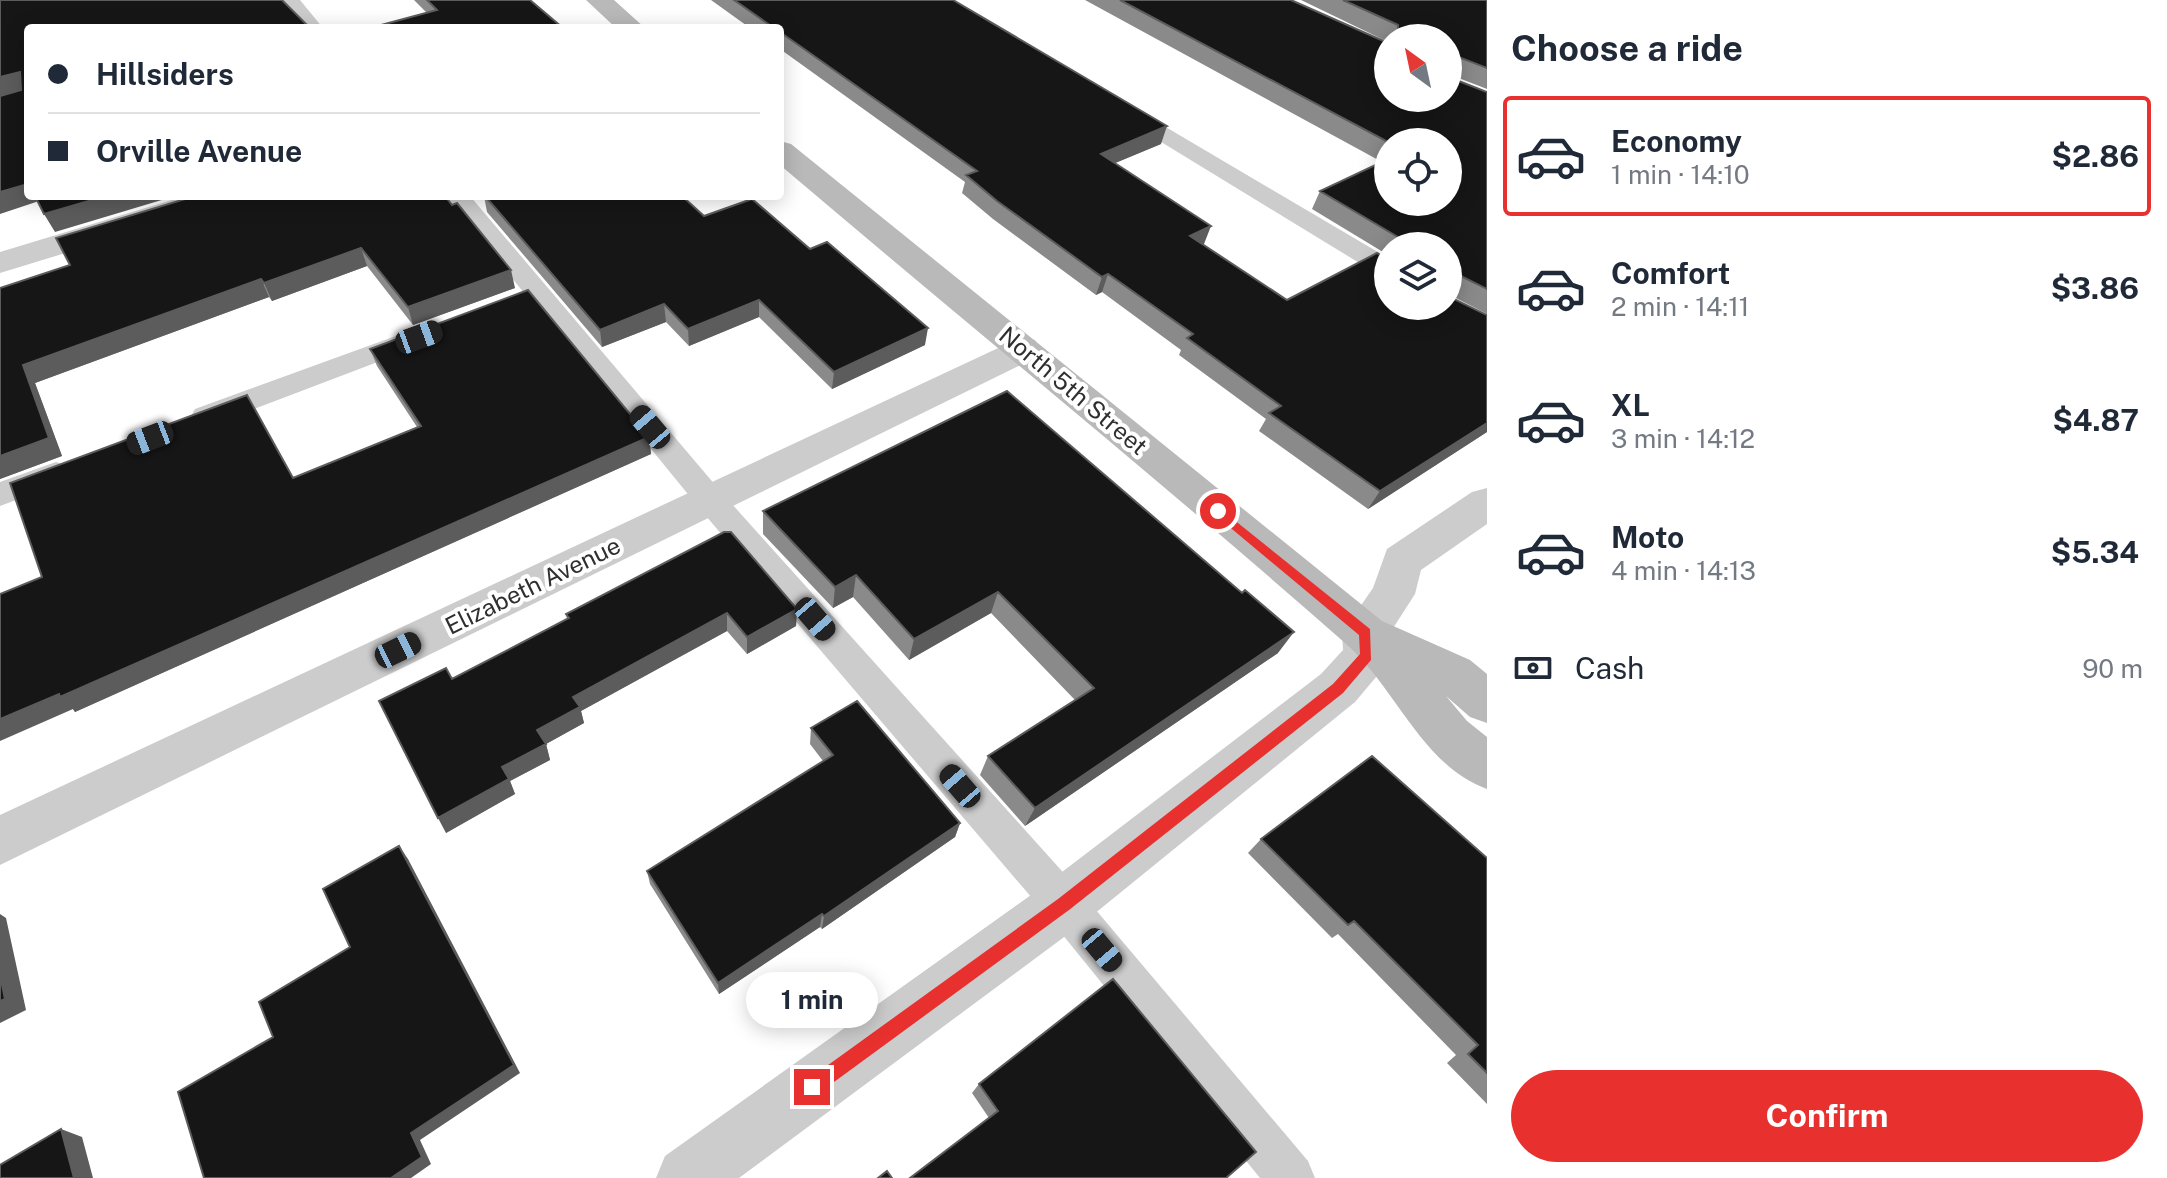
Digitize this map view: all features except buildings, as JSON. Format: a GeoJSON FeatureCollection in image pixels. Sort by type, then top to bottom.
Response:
{"type":"FeatureCollection","features":[{"type":"Feature","properties":{"kind":"main road"},"geometry":{"type":"LineString","coordinates":[[599,0],[627,24]]}},
{"type":"Feature","properties":{"kind":"main road","name":"North 5th Street"},"geometry":{"type":"LineString","coordinates":[[784,153],[1365,633],[1450,736],[1487,767]]}},
{"type":"Feature","properties":{"kind":"main road","name":"North 5th Street"},"geometry":{"type":"LineString","coordinates":[[1365,633],[1453,674],[1487,702]]}},
{"type":"Feature","properties":{"kind":"street"},"geometry":{"type":"LineString","coordinates":[[0,263],[205,200]]}},
{"type":"Feature","properties":{"kind":"street","name":"Elizabeth Avenue"},"geometry":{"type":"LineString","coordinates":[[0,841],[1022,349]]}},
{"type":"Feature","properties":{"kind":"street"},"geometry":{"type":"LineString","coordinates":[[687,1178],[1064,904],[1338,688],[1366,656],[1365,633],[1393,594],[1402,561],[1487,503]]}},
{"type":"Feature","properties":{"kind":"lane"},"geometry":{"type":"LineString","coordinates":[[290,0],[303,24]]}},
{"type":"Feature","properties":{"kind":"lane"},"geometry":{"type":"LineString","coordinates":[[1105,98],[1374,261]]}},
{"type":"Feature","properties":{"kind":"lane"},"geometry":{"type":"LineString","coordinates":[[460,200],[523,297],[711,501],[1064,904],[1291,1178]]}},
{"type":"Feature","properties":{"kind":"lane"},"geometry":{"type":"LineString","coordinates":[[179,426],[434,331]]}},
{"type":"Feature","properties":{"kind":"lane"},"geometry":{"type":"LineString","coordinates":[[0,494],[75,466]]}},
{"type":"Feature","properties":{"kind":"route"},"geometry":{"type":"LineString","coordinates":[[812,1087],[1064,904],[1338,688],[1366,656],[1365,633],[1218,511]]}}]}
